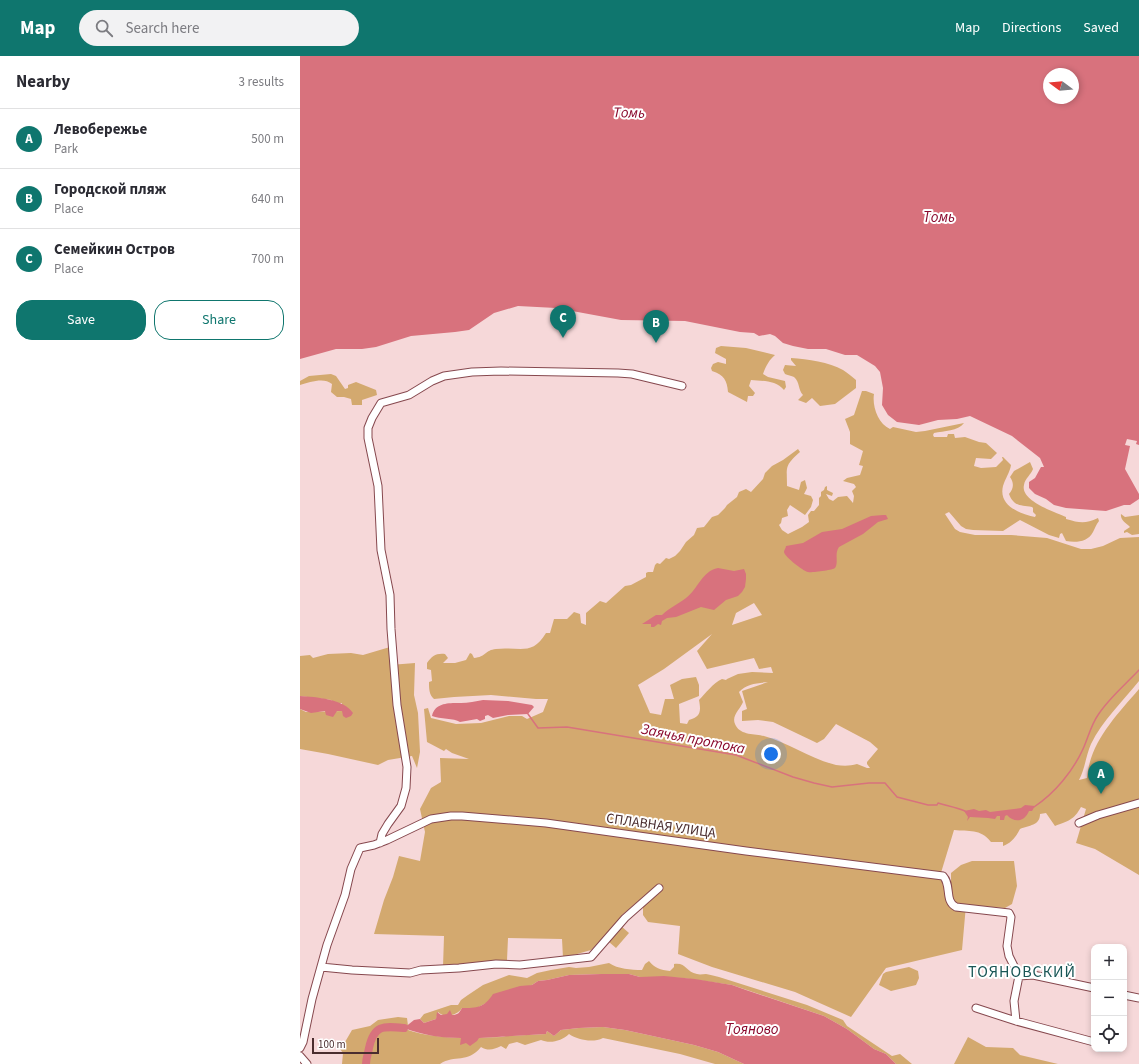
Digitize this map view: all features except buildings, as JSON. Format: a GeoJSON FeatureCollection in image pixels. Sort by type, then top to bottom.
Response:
{"type":"FeatureCollection","features":[{"type":"Feature","properties":{"kind":"street"},"geometry":{"type":"LineString","coordinates":[[380,843],[382,834],[401,806],[406,788],[407,766],[398,705],[391,629],[390,595],[380,550],[378,486],[368,438],[368,428],[372,418],[381,404],[418,391],[444,376],[501,370],[618,373],[639,376],[682,386]]}},
{"type":"Feature","properties":{"kind":"street"},"geometry":{"type":"LineString","coordinates":[[1079,823],[1098,815],[1139,803]]}},
{"type":"Feature","properties":{"kind":"street","name":"СПЛАВНАЯ УЛИЦА"},"geometry":{"type":"LineString","coordinates":[[321,967],[327,945],[345,895],[351,869],[360,848],[380,843],[431,819],[451,816],[474,816],[546,823],[754,852],[943,876],[948,884],[949,899],[952,905],[956,907],[1009,913],[1011,917],[1008,946],[1009,956],[1020,976]]}},
{"type":"Feature","properties":{"kind":"street"},"geometry":{"type":"LineString","coordinates":[[300,1048],[303,1042],[312,999],[321,967],[360,971],[410,973],[421,970],[496,964],[520,965],[591,957],[625,918],[659,888]]}},
{"type":"Feature","properties":{"kind":"street"},"geometry":{"type":"LineString","coordinates":[[1016,1021],[1014,1001],[1020,976],[1033,975],[1091,987]]}},
{"type":"Feature","properties":{"kind":"street"},"geometry":{"type":"LineString","coordinates":[[1127,996],[1139,998]]}},
{"type":"Feature","properties":{"kind":"street"},"geometry":{"type":"LineString","coordinates":[[976,1008],[1016,1021],[1091,1041]]}},
{"type":"Feature","properties":{"kind":"street"},"geometry":{"type":"LineString","coordinates":[[300,1056],[307,1064]]}},
{"type":"Feature","properties":{"kind":"shaded area"},"geometry":{"type":"Polygon","coordinates":[[[721,346],[746,348],[775,355],[768,363],[763,374],[768,377],[785,381],[786,387],[784,390],[777,384],[751,380],[749,386],[755,393],[753,396],[748,396],[747,402],[728,392],[727,384],[724,378],[712,371],[711,368],[713,364],[718,362],[726,364],[726,359],[715,353],[716,348],[721,346]]]}},
{"type":"Feature","properties":{"kind":"shaded area"},"geometry":{"type":"Polygon","coordinates":[[[791,358],[818,361],[837,367],[845,371],[856,380],[856,388],[835,404],[820,406],[812,398],[806,403],[798,400],[803,395],[797,381],[794,377],[785,374],[783,370],[785,365],[796,366],[791,358]]]}},
{"type":"Feature","properties":{"kind":"shaded area"},"geometry":{"type":"Polygon","coordinates":[[[331,374],[336,376],[345,389],[348,388],[348,385],[356,382],[376,390],[377,395],[362,400],[362,405],[352,405],[351,399],[337,397],[331,392],[332,384],[329,382],[321,380],[300,385],[300,381],[309,376],[331,374]]]}},
{"type":"Feature","properties":{"kind":"shaded area"},"geometry":{"type":"Polygon","coordinates":[[[862,391],[866,391],[874,394],[875,409],[879,419],[886,427],[890,429],[893,427],[916,432],[964,423],[958,428],[934,433],[933,435],[934,437],[947,437],[948,434],[954,434],[955,438],[965,437],[986,443],[997,453],[991,459],[976,458],[974,466],[981,468],[996,467],[1003,460],[1003,457],[1011,465],[1002,493],[1007,504],[1012,508],[1029,516],[1035,517],[1036,515],[1033,512],[1032,507],[1016,503],[1009,494],[1013,486],[1010,477],[1014,471],[1030,462],[1033,469],[1024,485],[1024,491],[1027,496],[1039,505],[1066,517],[1066,519],[1082,522],[1098,518],[1099,521],[1088,538],[1074,542],[1066,541],[1062,533],[1060,534],[1059,538],[1049,535],[1020,520],[1003,531],[966,529],[961,526],[949,512],[945,514],[955,529],[960,532],[975,535],[1011,535],[1047,538],[1081,549],[1091,549],[1103,546],[1120,538],[1139,537],[1139,681],[1101,727],[1089,748],[1079,780],[1087,778],[1089,765],[1099,741],[1113,720],[1139,689],[1139,875],[1095,849],[1076,843],[1086,809],[1081,807],[1073,817],[1055,826],[1046,813],[1040,814],[1040,818],[1036,823],[1020,829],[1013,839],[1003,846],[1003,842],[991,842],[983,834],[954,830],[940,876],[946,883],[951,881],[951,873],[961,865],[972,861],[1014,861],[1017,886],[1012,904],[1005,908],[966,905],[962,950],[886,968],[851,1017],[795,992],[712,967],[678,954],[680,926],[648,922],[643,915],[643,897],[622,915],[604,938],[591,950],[563,958],[562,939],[508,938],[507,960],[443,967],[444,936],[374,934],[399,856],[420,861],[425,832],[420,809],[431,788],[441,782],[440,758],[469,759],[452,753],[446,749],[444,751],[427,742],[424,709],[428,708],[431,718],[456,724],[481,723],[509,716],[522,716],[527,719],[543,712],[548,699],[491,695],[434,699],[431,696],[429,689],[429,682],[432,681],[431,670],[427,669],[427,663],[431,658],[437,655],[445,654],[448,658],[443,663],[455,663],[466,660],[470,653],[474,658],[492,650],[504,648],[530,648],[541,640],[546,633],[550,633],[554,619],[567,619],[574,612],[580,614],[581,623],[586,625],[586,613],[600,601],[606,603],[625,586],[631,585],[646,577],[646,573],[648,572],[653,572],[657,563],[660,564],[666,558],[669,559],[675,556],[686,542],[694,535],[697,528],[704,527],[712,517],[718,515],[737,497],[739,492],[746,489],[751,492],[772,466],[798,449],[800,452],[791,461],[788,467],[787,486],[799,490],[801,482],[805,480],[807,488],[804,494],[811,496],[813,500],[811,507],[805,515],[790,505],[787,510],[788,516],[782,518],[779,525],[782,530],[788,534],[809,522],[808,515],[819,505],[821,492],[827,486],[827,490],[833,493],[832,496],[826,494],[829,499],[833,501],[838,497],[847,496],[853,503],[854,496],[852,491],[856,487],[854,484],[843,481],[847,478],[860,475],[863,466],[859,465],[863,451],[850,444],[850,432],[845,419],[854,415],[862,391]],[[754,603],[736,613],[732,625],[762,615],[754,603]],[[712,634],[664,669],[638,685],[650,713],[661,715],[665,699],[674,699],[670,685],[682,679],[696,677],[699,685],[699,696],[679,704],[680,723],[687,724],[689,720],[696,717],[699,713],[699,700],[722,679],[726,680],[738,674],[752,672],[773,673],[771,667],[759,669],[754,658],[707,669],[697,651],[712,634]],[[768,682],[756,683],[742,689],[739,692],[743,702],[734,719],[738,729],[748,734],[773,739],[818,759],[836,765],[842,766],[857,764],[870,768],[867,762],[878,749],[870,742],[836,724],[824,739],[817,743],[773,722],[758,720],[742,721],[742,711],[747,709],[742,691],[768,682]]]}},
{"type":"Feature","properties":{"kind":"shaded area"},"geometry":{"type":"Polygon","coordinates":[[[1121,514],[1125,517],[1139,515],[1139,534],[1132,535],[1127,532],[1124,533],[1124,531],[1130,527],[1122,520],[1121,514]]]}},
{"type":"Feature","properties":{"kind":"shaded area"},"geometry":{"type":"Polygon","coordinates":[[[390,647],[390,665],[415,663],[414,695],[418,713],[420,752],[417,768],[412,756],[388,760],[378,765],[300,749],[300,709],[306,712],[342,711],[342,703],[300,696],[300,656],[310,655],[313,658],[328,654],[351,653],[363,655],[390,647]]]}},
{"type":"Feature","properties":{"kind":"shaded area"},"geometry":{"type":"Polygon","coordinates":[[[621,926],[629,933],[616,948],[609,942],[621,926]]]}},
{"type":"Feature","properties":{"kind":"shaded area"},"geometry":{"type":"Polygon","coordinates":[[[649,961],[658,968],[670,971],[674,967],[674,964],[681,964],[693,973],[719,977],[807,1005],[843,1020],[847,1026],[892,1056],[900,1054],[912,1064],[896,1064],[886,1054],[874,1049],[847,1029],[824,1016],[732,985],[683,978],[640,977],[629,974],[569,975],[538,981],[532,985],[488,1002],[477,1008],[462,1008],[457,1013],[450,1015],[444,1015],[438,1012],[436,1019],[424,1023],[420,1019],[424,1014],[451,1005],[458,1005],[461,1000],[483,985],[509,975],[527,978],[537,973],[551,970],[569,967],[589,967],[609,963],[620,968],[642,970],[645,964],[649,961]]]}},
{"type":"Feature","properties":{"kind":"shaded area"},"geometry":{"type":"Polygon","coordinates":[[[909,967],[918,971],[919,978],[916,985],[891,991],[879,985],[883,974],[886,972],[909,967]]]}},
{"type":"Feature","properties":{"kind":"shaded area"},"geometry":{"type":"Polygon","coordinates":[[[398,1017],[407,1018],[408,1026],[405,1029],[417,1033],[453,1038],[546,1034],[547,1031],[554,1036],[561,1030],[603,1027],[625,1030],[694,1045],[718,1052],[744,1064],[715,1064],[680,1054],[603,1038],[599,1040],[586,1040],[569,1034],[556,1041],[548,1042],[541,1040],[525,1045],[517,1042],[509,1044],[506,1049],[501,1046],[491,1050],[481,1047],[471,1055],[445,1061],[440,1064],[342,1064],[343,1053],[340,1049],[340,1042],[345,1042],[352,1030],[370,1026],[378,1020],[398,1017]]]}},
{"type":"Feature","properties":{"kind":"shaded area"},"geometry":{"type":"Polygon","coordinates":[[[968,1037],[986,1047],[1013,1048],[1020,1055],[1058,1064],[954,1064],[968,1037]]]}},
{"type":"Feature","properties":{"kind":"water","name":"Томь"},"geometry":{"type":"Polygon","coordinates":[[[300,56],[1139,56],[1139,445],[1136,444],[1137,441],[1127,439],[1125,445],[1130,446],[1125,469],[1139,494],[1139,499],[1130,505],[1124,505],[1106,511],[1066,508],[1054,505],[1035,494],[1029,488],[1029,482],[1035,478],[1041,467],[1044,467],[1040,458],[1012,436],[970,416],[957,419],[938,420],[919,425],[897,422],[888,415],[882,405],[883,388],[880,372],[875,366],[857,355],[845,355],[826,349],[808,349],[793,346],[783,343],[775,336],[770,334],[759,336],[754,333],[740,332],[685,321],[621,320],[556,308],[518,306],[494,313],[469,330],[411,336],[376,347],[362,349],[336,349],[300,359],[300,56]]]}},
{"type":"Feature","properties":{"kind":"water"},"geometry":{"type":"Polygon","coordinates":[[[886,515],[888,519],[878,522],[863,534],[839,547],[837,552],[837,563],[833,569],[808,572],[794,563],[784,552],[786,546],[803,543],[822,532],[842,529],[871,516],[886,515]]]}},
{"type":"Feature","properties":{"kind":"water"},"geometry":{"type":"Polygon","coordinates":[[[718,568],[734,571],[744,569],[746,574],[745,587],[738,596],[726,600],[714,610],[701,607],[676,617],[667,618],[662,621],[661,625],[658,624],[651,627],[651,624],[642,624],[656,615],[662,615],[686,598],[704,576],[718,568]]]}},
{"type":"Feature","properties":{"kind":"water"},"geometry":{"type":"Polygon","coordinates":[[[300,696],[321,698],[336,702],[349,708],[353,713],[351,716],[346,718],[343,716],[342,711],[337,711],[333,717],[326,715],[325,711],[311,713],[300,709],[300,696]]]}},
{"type":"Feature","properties":{"kind":"water"},"geometry":{"type":"Polygon","coordinates":[[[483,700],[508,701],[532,705],[534,707],[528,714],[508,715],[493,718],[488,715],[485,716],[485,719],[480,721],[477,719],[460,722],[432,716],[436,708],[444,704],[466,703],[483,700]]]}},
{"type":"Feature","properties":{"kind":"water"},"geometry":{"type":"Polygon","coordinates":[[[1025,805],[1035,806],[1032,811],[1029,811],[1025,817],[1020,820],[1013,820],[1007,815],[1005,816],[1004,820],[1000,820],[1000,816],[997,816],[995,819],[970,817],[967,821],[968,817],[964,811],[974,809],[979,811],[986,810],[990,812],[1021,808],[1025,805]]]}},
{"type":"Feature","properties":{"kind":"water","name":"Тояново"},"geometry":{"type":"Polygon","coordinates":[[[629,974],[640,977],[664,976],[732,985],[824,1016],[847,1029],[874,1049],[886,1054],[896,1064],[744,1064],[718,1052],[694,1045],[625,1030],[603,1027],[561,1030],[554,1036],[547,1031],[546,1034],[479,1038],[470,1046],[466,1043],[460,1045],[461,1038],[432,1036],[404,1028],[414,1020],[420,1019],[424,1023],[436,1019],[437,1012],[441,1015],[447,1014],[450,1010],[452,1015],[454,1015],[462,1008],[472,1008],[483,1005],[493,994],[520,986],[532,985],[538,981],[569,975],[629,974]]]}},
{"type":"Feature","properties":{"kind":"waterway","name":"Заячья протока"},"geometry":{"type":"LineString","coordinates":[[1034,807],[1063,781],[1079,757],[1093,723],[1102,709],[1139,670]]}},
{"type":"Feature","properties":{"kind":"waterway","name":"Заячья протока"},"geometry":{"type":"LineString","coordinates":[[528,714],[538,728],[567,727],[736,755],[793,777],[832,787],[869,783],[885,783],[897,797],[928,805],[937,805],[938,803],[965,811]]}},
{"type":"Feature","properties":{"kind":"waterway"},"geometry":{"type":"LineString","coordinates":[[366,1064],[371,1040],[377,1031],[385,1027],[404,1028]]}},
{"type":"Feature","properties":{"kind":"place","name":"Семейкин Остров"},"geometry":{"type":"Point","coordinates":[563,338]}},
{"type":"Feature","properties":{"kind":"place","name":"Городской пляж"},"geometry":{"type":"Point","coordinates":[656,343]}},
{"type":"Feature","properties":{"kind":"place","name":"Левобережье"},"geometry":{"type":"Point","coordinates":[1101,794]}},
{"type":"Feature","properties":{"kind":"district","name":"ТОЯНОВСКИЙ"},"geometry":{"type":"Point","coordinates":[1022,972]}}]}
